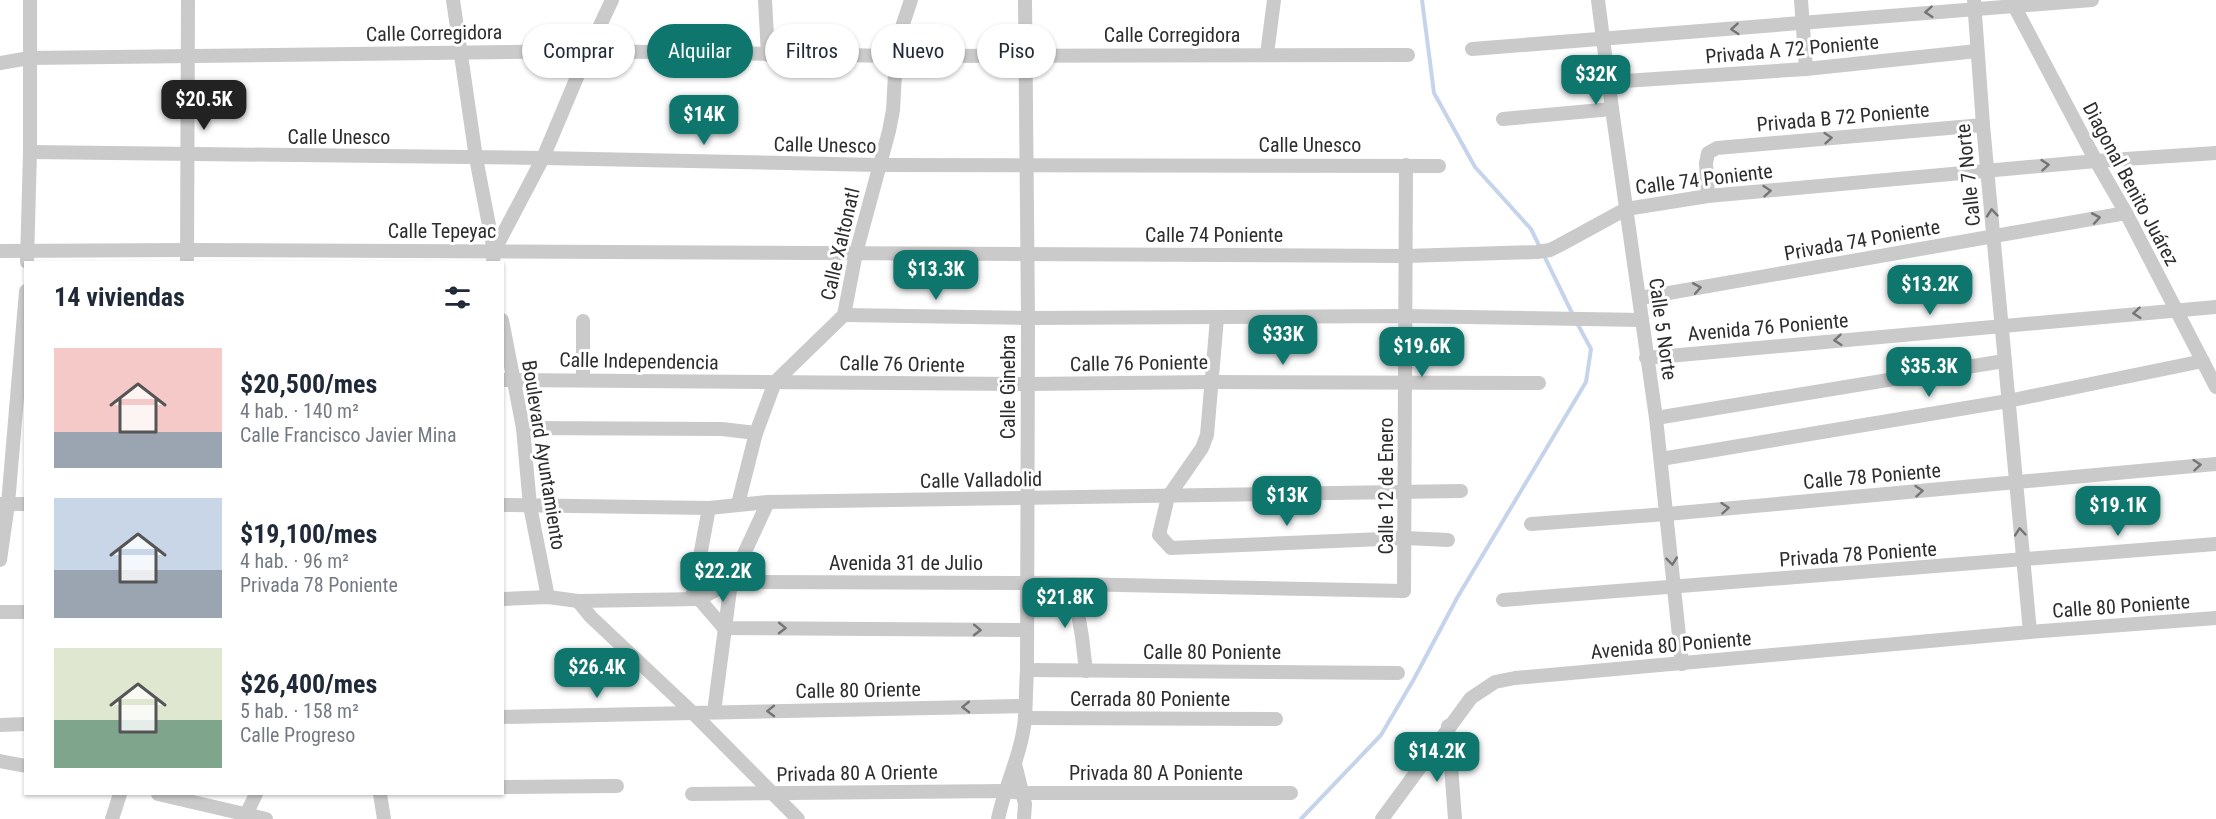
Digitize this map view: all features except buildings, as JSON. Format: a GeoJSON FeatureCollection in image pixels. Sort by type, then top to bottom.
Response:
{"type":"FeatureCollection","features":[{"type":"Feature","properties":{"kind":"street"},"geometry":{"type":"LineString","coordinates":[[28,257],[30,0]]}},
{"type":"Feature","properties":{"kind":"street"},"geometry":{"type":"LineString","coordinates":[[187,256],[188,0]]}},
{"type":"Feature","properties":{"kind":"street"},"geometry":{"type":"LineString","coordinates":[[453,0],[493,257]]}},
{"type":"Feature","properties":{"kind":"street"},"geometry":{"type":"LineString","coordinates":[[601,24],[612,0]]}},
{"type":"Feature","properties":{"kind":"street"},"geometry":{"type":"LineString","coordinates":[[765,0],[766,24]]}},
{"type":"Feature","properties":{"kind":"street","name":"Calle Xaltonatl"},"geometry":{"type":"LineString","coordinates":[[903,24],[911,0]]}},
{"type":"Feature","properties":{"kind":"street","name":"Calle Ginebra"},"geometry":{"type":"LineString","coordinates":[[1025,0],[1026,24]]}},
{"type":"Feature","properties":{"kind":"street"},"geometry":{"type":"LineString","coordinates":[[1267,54],[1274,0]]}},
{"type":"Feature","properties":{"kind":"street","name":"Calle 5 Norte"},"geometry":{"type":"LineString","coordinates":[[1598,0],[1656,418],[1682,664]]}},
{"type":"Feature","properties":{"kind":"street"},"geometry":{"type":"LineString","coordinates":[[1801,0],[1806,69]]}},
{"type":"Feature","properties":{"kind":"street"},"geometry":{"type":"LineString","coordinates":[[1891,0],[1893,15]]}},
{"type":"Feature","properties":{"kind":"street"},"geometry":{"type":"LineString","coordinates":[[1472,49],[1803,24],[1974,4],[2092,0]]}},
{"type":"Feature","properties":{"kind":"street","name":"Calle 7 Norte"},"geometry":{"type":"LineString","coordinates":[[1974,4],[2030,632]]}},
{"type":"Feature","properties":{"kind":"street","name":"Diagonal Benito Juárez"},"geometry":{"type":"LineString","coordinates":[[2013,4],[2126,213],[2216,387]]}},
{"type":"Feature","properties":{"kind":"street","name":"Privada A 72 Poniente"},"geometry":{"type":"LineString","coordinates":[[1610,82],[1806,69],[1977,51]]}},
{"type":"Feature","properties":{"kind":"street","name":"Calle Corregidora"},"geometry":{"type":"LineString","coordinates":[[0,63],[29,58],[522,52]]}},
{"type":"Feature","properties":{"kind":"street","name":"Calle Corregidora"},"geometry":{"type":"LineString","coordinates":[[635,52],[765,55]]}},
{"type":"Feature","properties":{"kind":"street","name":"Calle Corregidora"},"geometry":{"type":"LineString","coordinates":[[1056,56],[1408,55]]}},
{"type":"Feature","properties":{"kind":"street"},"geometry":{"type":"LineString","coordinates":[[493,257],[543,158],[577,78]]}},
{"type":"Feature","properties":{"kind":"street","name":"Calle Xaltonatl"},"geometry":{"type":"LineString","coordinates":[[738,504],[756,433],[776,382],[844,315],[856,253],[894,110],[895,78]]}},
{"type":"Feature","properties":{"kind":"street","name":"Calle Ginebra"},"geometry":{"type":"LineString","coordinates":[[998,819],[1004,791],[1015,764],[1025,712],[1027,670],[1027,78]]}},
{"type":"Feature","properties":{"kind":"street"},"geometry":{"type":"LineString","coordinates":[[1503,119],[1612,109]]}},
{"type":"Feature","properties":{"kind":"street","name":"Privada B 72 Poniente"},"geometry":{"type":"LineString","coordinates":[[1708,196],[1706,163],[1708,153],[1717,148],[1983,124]]}},
{"type":"Feature","properties":{"kind":"street","name":"Calle Unesco"},"geometry":{"type":"LineString","coordinates":[[30,153],[543,158],[879,165],[1439,166]]}},
{"type":"Feature","properties":{"kind":"street","name":"Calle 74 Poniente"},"geometry":{"type":"LineString","coordinates":[[856,253],[1406,256],[1537,252],[1550,250],[1626,209],[1708,196],[2096,161],[2216,153]]}},
{"type":"Feature","properties":{"kind":"street","name":"Calle 12 de Enero"},"geometry":{"type":"LineString","coordinates":[[1404,591],[1406,165]]}},
{"type":"Feature","properties":{"kind":"street","name":"Privada 74 Poniente"},"geometry":{"type":"LineString","coordinates":[[1640,298],[2126,213]]}},
{"type":"Feature","properties":{"kind":"street","name":"Calle Tepeyac"},"geometry":{"type":"LineString","coordinates":[[0,251],[28,257],[493,257],[856,253]]}},
{"type":"Feature","properties":{"kind":"street","name":"Avenida 76 Poniente"},"geometry":{"type":"LineString","coordinates":[[1646,358],[2216,307]]}},
{"type":"Feature","properties":{"kind":"street"},"geometry":{"type":"LineString","coordinates":[[844,315],[1028,318],[1406,316],[1642,320]]}},
{"type":"Feature","properties":{"kind":"street"},"geometry":{"type":"LineString","coordinates":[[1217,318],[1207,435],[1168,497],[1159,536],[1172,548],[1406,538],[1448,540]]}},
{"type":"Feature","properties":{"kind":"street"},"geometry":{"type":"LineString","coordinates":[[583,321],[583,379]]}},
{"type":"Feature","properties":{"kind":"street","name":"Boulevard Ayuntamiento"},"geometry":{"type":"LineString","coordinates":[[504,340],[508,380],[523,428],[530,506],[548,597]]}},
{"type":"Feature","properties":{"kind":"street"},"geometry":{"type":"LineString","coordinates":[[0,560],[4,504],[23,379],[24,350]]}},
{"type":"Feature","properties":{"kind":"street"},"geometry":{"type":"LineString","coordinates":[[1656,418],[2004,360]]}},
{"type":"Feature","properties":{"kind":"street"},"geometry":{"type":"LineString","coordinates":[[1661,459],[2008,400],[2202,361]]}},
{"type":"Feature","properties":{"kind":"street","name":"Calle Independencia"},"geometry":{"type":"LineString","coordinates":[[508,380],[776,382]]}},
{"type":"Feature","properties":{"kind":"street","name":"Calle 76 Oriente"},"geometry":{"type":"LineString","coordinates":[[776,382],[1028,384]]}},
{"type":"Feature","properties":{"kind":"street","name":"Calle 76 Poniente"},"geometry":{"type":"LineString","coordinates":[[1028,384],[1539,383]]}},
{"type":"Feature","properties":{"kind":"street"},"geometry":{"type":"LineString","coordinates":[[523,428],[722,429],[756,433]]}},
{"type":"Feature","properties":{"kind":"street","name":"Calle 78 Poniente"},"geometry":{"type":"LineString","coordinates":[[1531,524],[1667,514],[2216,464]]}},
{"type":"Feature","properties":{"kind":"street","name":"Calle Valladolid"},"geometry":{"type":"LineString","coordinates":[[504,505],[710,508],[768,502],[1168,497],[1406,490],[1461,491]]}},
{"type":"Feature","properties":{"kind":"street"},"geometry":{"type":"LineString","coordinates":[[714,712],[731,582],[768,502]]}},
{"type":"Feature","properties":{"kind":"street"},"geometry":{"type":"LineString","coordinates":[[4,504],[24,504]]}},
{"type":"Feature","properties":{"kind":"street"},"geometry":{"type":"LineString","coordinates":[[695,599],[710,508]]}},
{"type":"Feature","properties":{"kind":"street","name":"Privada 78 Poniente"},"geometry":{"type":"LineString","coordinates":[[1503,600],[2023,561],[2216,544]]}},
{"type":"Feature","properties":{"kind":"street"},"geometry":{"type":"LineString","coordinates":[[504,599],[548,597],[578,601],[695,599],[731,582]]}},
{"type":"Feature","properties":{"kind":"street","name":"Avenida 31 de Julio"},"geometry":{"type":"LineString","coordinates":[[731,582],[1027,583],[1404,591]]}},
{"type":"Feature","properties":{"kind":"street"},"geometry":{"type":"LineString","coordinates":[[1072,584],[1083,637],[1086,671]]}},
{"type":"Feature","properties":{"kind":"street"},"geometry":{"type":"LineString","coordinates":[[695,599],[724,628],[1026,630]]}},
{"type":"Feature","properties":{"kind":"street"},"geometry":{"type":"LineString","coordinates":[[578,601],[591,617],[693,713],[798,819]]}},
{"type":"Feature","properties":{"kind":"street"},"geometry":{"type":"LineString","coordinates":[[0,612],[24,612]]}},
{"type":"Feature","properties":{"kind":"street","name":"Calle 80 Poniente"},"geometry":{"type":"LineString","coordinates":[[2030,632],[2216,618]]}},
{"type":"Feature","properties":{"kind":"street","name":"Avenida 80 Poniente"},"geometry":{"type":"LineString","coordinates":[[1382,819],[1470,698],[1495,682],[1515,678],[2030,632]]}},
{"type":"Feature","properties":{"kind":"street","name":"Calle 80 Poniente"},"geometry":{"type":"LineString","coordinates":[[1027,670],[1398,673]]}},
{"type":"Feature","properties":{"kind":"street","name":"Calle 80 Oriente"},"geometry":{"type":"LineString","coordinates":[[504,717],[714,712],[1025,712]]}},
{"type":"Feature","properties":{"kind":"street","name":"Cerrada 80 Poniente"},"geometry":{"type":"LineString","coordinates":[[1025,712],[1276,719]]}},
{"type":"Feature","properties":{"kind":"street"},"geometry":{"type":"LineString","coordinates":[[0,725],[24,724]]}},
{"type":"Feature","properties":{"kind":"street"},"geometry":{"type":"LineString","coordinates":[[1448,726],[1455,819]]}},
{"type":"Feature","properties":{"kind":"street"},"geometry":{"type":"LineString","coordinates":[[0,761],[24,766]]}},
{"type":"Feature","properties":{"kind":"street","name":"Calle Ginebra"},"geometry":{"type":"LineString","coordinates":[[1015,764],[1025,804],[1024,819]]}},
{"type":"Feature","properties":{"kind":"street"},"geometry":{"type":"LineString","coordinates":[[504,787],[617,786]]}},
{"type":"Feature","properties":{"kind":"street","name":"Privada 80 A Oriente"},"geometry":{"type":"LineString","coordinates":[[692,794],[1004,791],[1022,793]]}},
{"type":"Feature","properties":{"kind":"street","name":"Privada 80 A Poniente"},"geometry":{"type":"LineString","coordinates":[[1022,793],[1291,793]]}},
{"type":"Feature","properties":{"kind":"street"},"geometry":{"type":"LineString","coordinates":[[112,819],[120,795]]}},
{"type":"Feature","properties":{"kind":"street"},"geometry":{"type":"LineString","coordinates":[[162,795],[245,817],[266,819]]}},
{"type":"Feature","properties":{"kind":"street"},"geometry":{"type":"LineString","coordinates":[[245,817],[256,795]]}},
{"type":"Feature","properties":{"kind":"street"},"geometry":{"type":"LineString","coordinates":[[380,795],[384,819]]}},
{"type":"Feature","properties":{"kind":"waterway"},"geometry":{"type":"LineString","coordinates":[[1422,0],[1434,93],[1475,167],[1531,229],[1574,317]]}},
{"type":"Feature","properties":{"kind":"waterway"},"geometry":{"type":"LineString","coordinates":[[1301,819],[1381,735],[1457,598],[1586,382],[1591,349],[1577,323]]}}]}
